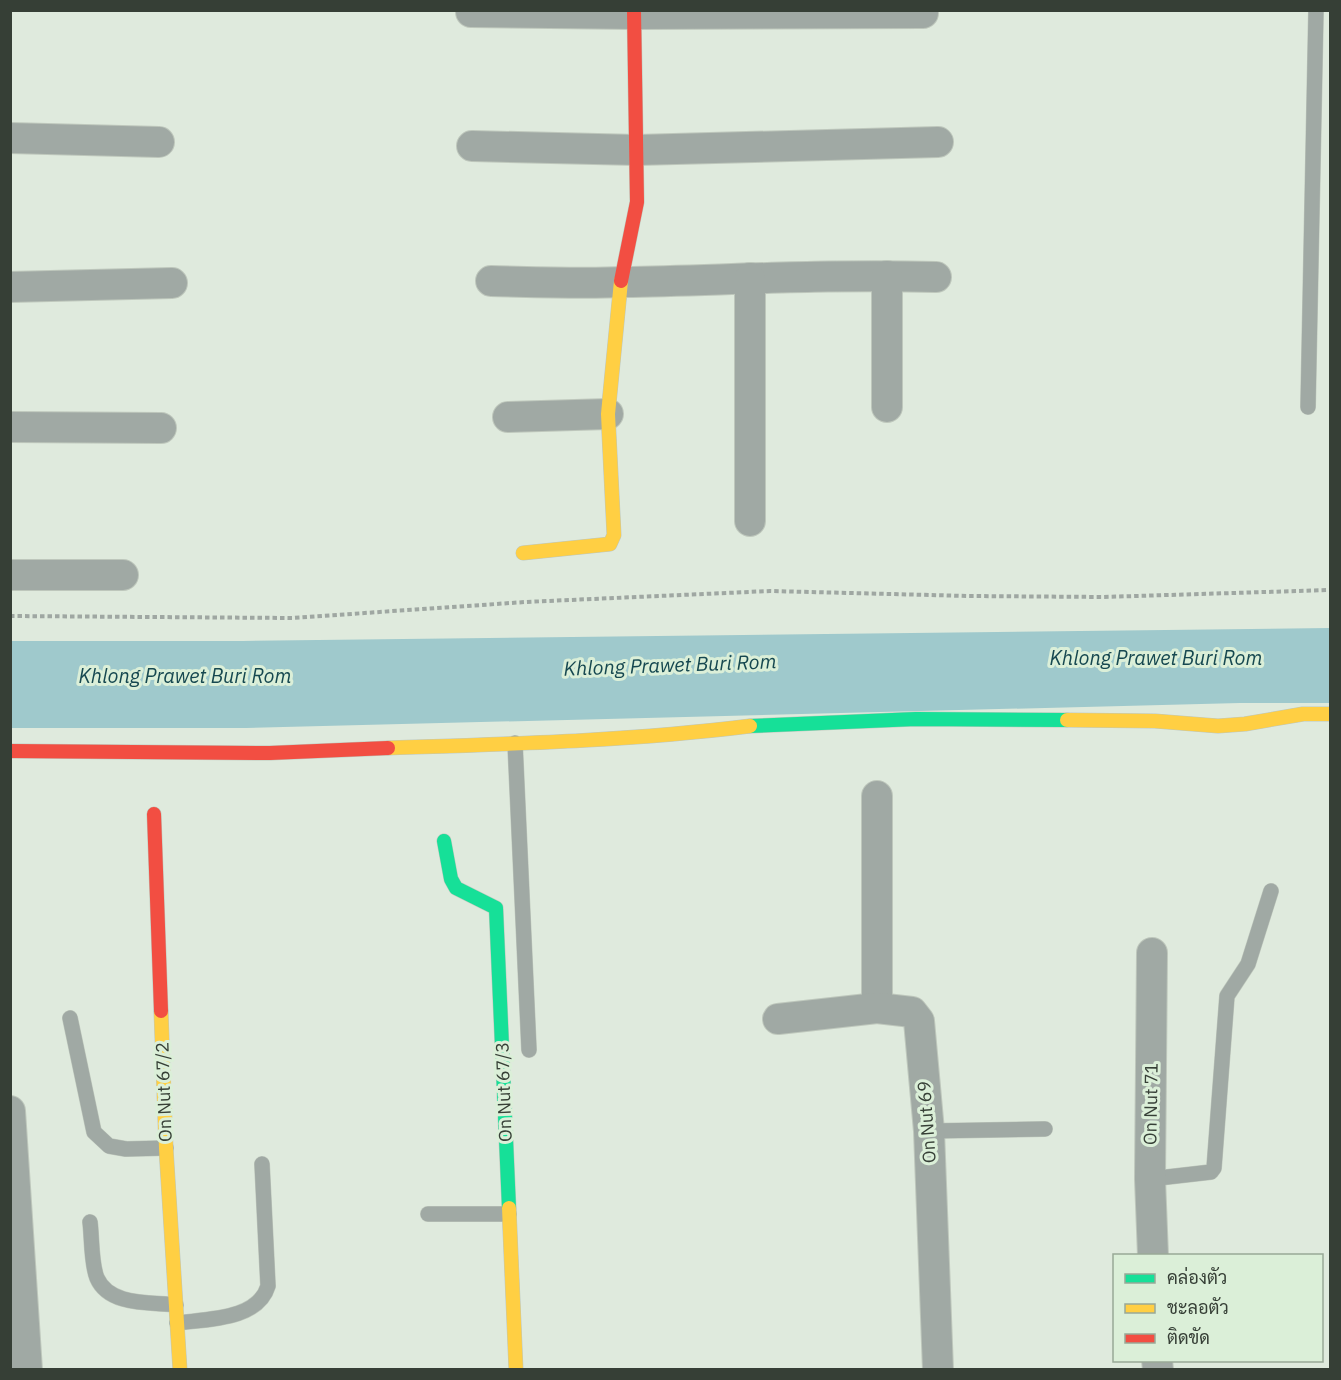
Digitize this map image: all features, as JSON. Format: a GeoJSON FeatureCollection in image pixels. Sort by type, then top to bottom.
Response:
{"type":"FeatureCollection","features":[{"type":"Feature","properties":{"kind":"street"},"geometry":{"type":"LineString","coordinates":[[471,12],[923,13]]}},
{"type":"Feature","properties":{"kind":"street"},"geometry":{"type":"LineString","coordinates":[[523,553],[610,544],[613,541],[608,414],[621,282],[637,202],[634,12]]}},
{"type":"Feature","properties":{"kind":"street"},"geometry":{"type":"LineString","coordinates":[[10,138],[159,142]]}},
{"type":"Feature","properties":{"kind":"street"},"geometry":{"type":"LineString","coordinates":[[472,146],[637,150],[938,142]]}},
{"type":"Feature","properties":{"kind":"street"},"geometry":{"type":"LineString","coordinates":[[887,276],[887,407]]}},
{"type":"Feature","properties":{"kind":"street"},"geometry":{"type":"LineString","coordinates":[[491,281],[621,282],[750,278],[936,277]]}},
{"type":"Feature","properties":{"kind":"street"},"geometry":{"type":"LineString","coordinates":[[750,278],[750,521]]}},
{"type":"Feature","properties":{"kind":"street"},"geometry":{"type":"LineString","coordinates":[[10,287],[172,283]]}},
{"type":"Feature","properties":{"kind":"street"},"geometry":{"type":"LineString","coordinates":[[508,417],[608,414]]}},
{"type":"Feature","properties":{"kind":"street"},"geometry":{"type":"LineString","coordinates":[[10,427],[161,428]]}},
{"type":"Feature","properties":{"kind":"street"},"geometry":{"type":"LineString","coordinates":[[10,575],[123,575]]}},
{"type":"Feature","properties":{"kind":"street"},"geometry":{"type":"LineString","coordinates":[[10,751],[270,753],[610,740],[758,725],[916,719],[1155,721],[1218,726],[1303,714],[1330,714]]}},
{"type":"Feature","properties":{"kind":"street"},"geometry":{"type":"LineString","coordinates":[[877,796],[877,1008]]}},
{"type":"Feature","properties":{"kind":"street","name":"On Nut 67/2"},"geometry":{"type":"LineString","coordinates":[[154,814],[166,1148],[180,1370]]}},
{"type":"Feature","properties":{"kind":"street","name":"On Nut 67/3"},"geometry":{"type":"LineString","coordinates":[[444,841],[451,879],[456,888],[496,908],[516,1370]]}},
{"type":"Feature","properties":{"kind":"street","name":"On Nut 71"},"geometry":{"type":"LineString","coordinates":[[1152,953],[1150,1179],[1153,1254]]}},
{"type":"Feature","properties":{"kind":"street","name":"On Nut 69"},"geometry":{"type":"LineString","coordinates":[[778,1019],[877,1008],[912,1012],[919,1022],[929,1131],[938,1370]]}},
{"type":"Feature","properties":{"kind":"street"},"geometry":{"type":"LineString","coordinates":[[10,1111],[27,1370]]}},
{"type":"Feature","properties":{"kind":"lane"},"geometry":{"type":"LineString","coordinates":[[1308,407],[1317,10]]}},
{"type":"Feature","properties":{"kind":"lane"},"geometry":{"type":"LineString","coordinates":[[516,743],[529,1050]]}},
{"type":"Feature","properties":{"kind":"lane"},"geometry":{"type":"LineString","coordinates":[[1150,1179],[1211,1172],[1214,1168],[1227,996],[1248,964],[1271,891]]}},
{"type":"Feature","properties":{"kind":"lane"},"geometry":{"type":"LineString","coordinates":[[70,1018],[94,1132],[109,1146],[126,1149],[166,1148]]}},
{"type":"Feature","properties":{"kind":"lane"},"geometry":{"type":"LineString","coordinates":[[929,1131],[1045,1129]]}},
{"type":"Feature","properties":{"kind":"lane"},"geometry":{"type":"LineString","coordinates":[[177,1323],[241,1313],[254,1307],[264,1297],[268,1286],[262,1164]]}},
{"type":"Feature","properties":{"kind":"lane"},"geometry":{"type":"LineString","coordinates":[[428,1214],[509,1214]]}},
{"type":"Feature","properties":{"kind":"lane"},"geometry":{"type":"LineString","coordinates":[[90,1222],[96,1276],[105,1291],[120,1298],[176,1305]]}},
{"type":"Feature","properties":{"kind":"path"},"geometry":{"type":"LineString","coordinates":[[10,616],[292,618],[525,602],[770,591],[1103,597],[1330,590]]}},
{"type":"Feature","properties":{"kind":"water","name":"Khlong Prawet Buri Rom"},"geometry":{"type":"Polygon","coordinates":[[[1330,628],[1330,703],[1240,703],[246,728],[11,728],[11,641],[243,641],[1330,628]]]}},
{"type":"Feature","properties":{"kind":"traffic: fast"},"geometry":{"type":"LineString","coordinates":[[750,726],[916,719],[1067,720]]}},
{"type":"Feature","properties":{"kind":"traffic: fast"},"geometry":{"type":"LineString","coordinates":[[444,841],[451,879],[456,888],[496,908],[509,1208]]}},
{"type":"Feature","properties":{"kind":"traffic: slow"},"geometry":{"type":"LineString","coordinates":[[523,553],[610,544],[614,535],[608,414],[621,281]]}},
{"type":"Feature","properties":{"kind":"traffic: slow"},"geometry":{"type":"LineString","coordinates":[[1067,720],[1155,721],[1218,726],[1303,714],[1330,714]]}},
{"type":"Feature","properties":{"kind":"traffic: slow"},"geometry":{"type":"LineString","coordinates":[[388,748],[615,738],[750,726]]}},
{"type":"Feature","properties":{"kind":"traffic: slow"},"geometry":{"type":"LineString","coordinates":[[161,1011],[166,1148],[180,1370]]}},
{"type":"Feature","properties":{"kind":"traffic: slow"},"geometry":{"type":"LineString","coordinates":[[509,1208],[516,1370]]}},
{"type":"Feature","properties":{"kind":"traffic: jam"},"geometry":{"type":"LineString","coordinates":[[621,281],[637,202],[634,10]]}},
{"type":"Feature","properties":{"kind":"traffic: jam"},"geometry":{"type":"LineString","coordinates":[[10,751],[270,753],[388,748]]}},
{"type":"Feature","properties":{"kind":"traffic: jam"},"geometry":{"type":"LineString","coordinates":[[154,814],[161,1011]]}}]}
